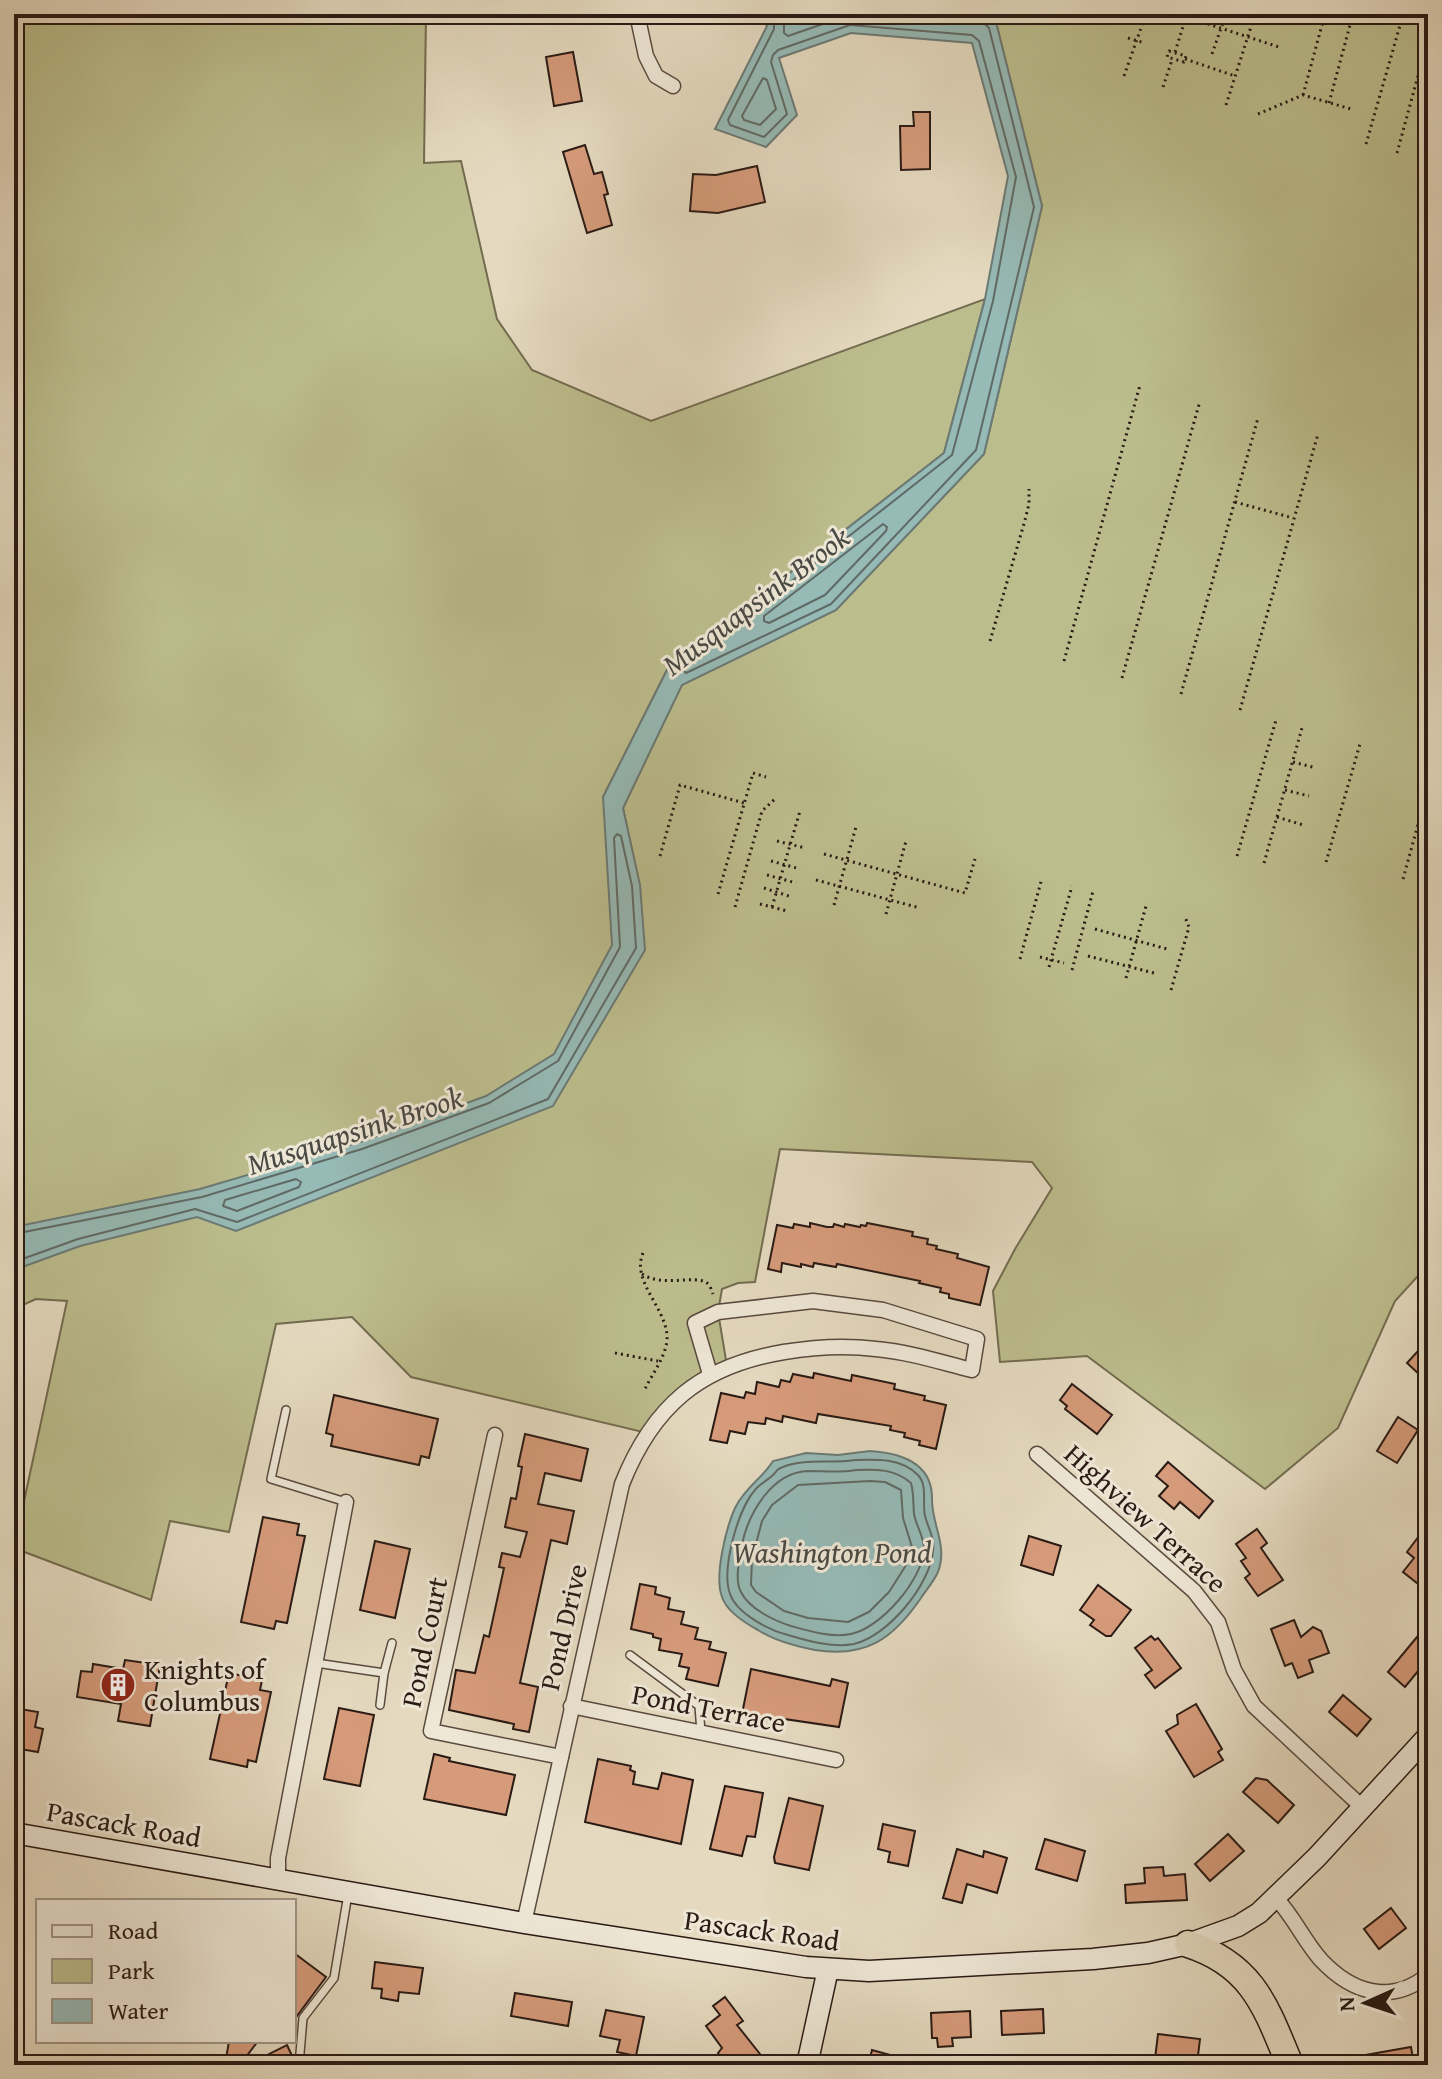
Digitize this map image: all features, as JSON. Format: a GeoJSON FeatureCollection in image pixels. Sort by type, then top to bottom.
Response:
{"type":"FeatureCollection","features":[{"type":"Feature","properties":{"kind":"highway"},"geometry":{"type":"LineString","coordinates":[[1188,1944],[1231,1963],[1249,1982],[1290,2065]]}},
{"type":"Feature","properties":{"kind":"main road","name":"Pascack Road"},"geometry":{"type":"LineString","coordinates":[[14,1833],[524,1923],[828,1969],[869,1971],[1093,1959],[1148,1953],[1188,1944],[1238,1926],[1259,1913],[1428,1736]]}},
{"type":"Feature","properties":{"kind":"main road"},"geometry":{"type":"LineString","coordinates":[[807,2065],[828,1969]]}},
{"type":"Feature","properties":{"kind":"street"},"geometry":{"type":"LineString","coordinates":[[637,14],[646,56],[656,76],[673,86]]}},
{"type":"Feature","properties":{"kind":"street","name":"Pond Drive"},"geometry":{"type":"LineString","coordinates":[[524,1923],[622,1484],[634,1456],[664,1412],[710,1374],[762,1356],[804,1349],[876,1349],[912,1354],[972,1370],[977,1339],[883,1310],[813,1301],[718,1312],[695,1323],[710,1374]]}},
{"type":"Feature","properties":{"kind":"street","name":"Pond Court"},"geometry":{"type":"LineString","coordinates":[[495,1435],[431,1731],[561,1757]]}},
{"type":"Feature","properties":{"kind":"street","name":"Highview Terrace"},"geometry":{"type":"LineString","coordinates":[[1037,1454],[1194,1591],[1218,1622],[1234,1670],[1254,1706],[1362,1807]]}},
{"type":"Feature","properties":{"kind":"street"},"geometry":{"type":"LineString","coordinates":[[278,1879],[278,1858],[346,1502]]}},
{"type":"Feature","properties":{"kind":"street","name":"Pond Terrace"},"geometry":{"type":"LineString","coordinates":[[571,1706],[836,1760]]}},
{"type":"Feature","properties":{"kind":"street"},"geometry":{"type":"LineString","coordinates":[[1276,1898],[1296,1921],[1321,1960],[1353,1983],[1368,1990],[1399,1992],[1415,1986],[1428,1975]]}},
{"type":"Feature","properties":{"kind":"lane"},"geometry":{"type":"LineString","coordinates":[[286,1410],[271,1479],[346,1502]]}},
{"type":"Feature","properties":{"kind":"lane"},"geometry":{"type":"LineString","coordinates":[[380,1705],[392,1643]]}},
{"type":"Feature","properties":{"kind":"lane"},"geometry":{"type":"LineString","coordinates":[[630,1655],[699,1706],[701,1732]]}},
{"type":"Feature","properties":{"kind":"lane"},"geometry":{"type":"LineString","coordinates":[[316,1663],[384,1673]]}},
{"type":"Feature","properties":{"kind":"lane"},"geometry":{"type":"LineString","coordinates":[[299,2065],[303,2018],[334,1978],[349,1892]]}},
{"type":"Feature","properties":{"kind":"path"},"geometry":{"type":"LineString","coordinates":[[1124,76],[1145,14],[1153,18]]}},
{"type":"Feature","properties":{"kind":"path"},"geometry":{"type":"LineString","coordinates":[[1175,52],[1187,14]]}},
{"type":"Feature","properties":{"kind":"path"},"geometry":{"type":"LineString","coordinates":[[1212,54],[1226,14]]}},
{"type":"Feature","properties":{"kind":"path"},"geometry":{"type":"LineString","coordinates":[[1226,105],[1255,14]]}},
{"type":"Feature","properties":{"kind":"path"},"geometry":{"type":"LineString","coordinates":[[1303,95],[1325,14]]}},
{"type":"Feature","properties":{"kind":"path"},"geometry":{"type":"LineString","coordinates":[[1329,103],[1353,14]]}},
{"type":"Feature","properties":{"kind":"path"},"geometry":{"type":"LineString","coordinates":[[1202,22],[1279,47]]}},
{"type":"Feature","properties":{"kind":"path"},"geometry":{"type":"LineString","coordinates":[[1366,144],[1401,22]]}},
{"type":"Feature","properties":{"kind":"path"},"geometry":{"type":"LineString","coordinates":[[1128,38],[1145,43]]}},
{"type":"Feature","properties":{"kind":"path"},"geometry":{"type":"LineString","coordinates":[[1397,153],[1428,39]]}},
{"type":"Feature","properties":{"kind":"path"},"geometry":{"type":"LineString","coordinates":[[1185,59],[1184,62],[1167,57],[1169,51],[1175,52],[1186,56],[1185,59],[1235,76]]}},
{"type":"Feature","properties":{"kind":"path"},"geometry":{"type":"LineString","coordinates":[[1163,87],[1172,59]]}},
{"type":"Feature","properties":{"kind":"path"},"geometry":{"type":"LineString","coordinates":[[1258,114],[1303,95],[1351,109]]}},
{"type":"Feature","properties":{"kind":"path"},"geometry":{"type":"LineString","coordinates":[[1064,661],[1140,385]]}},
{"type":"Feature","properties":{"kind":"path"},"geometry":{"type":"LineString","coordinates":[[1122,678],[1200,401]]}},
{"type":"Feature","properties":{"kind":"path"},"geometry":{"type":"LineString","coordinates":[[1181,694],[1258,418]]}},
{"type":"Feature","properties":{"kind":"path"},"geometry":{"type":"LineString","coordinates":[[1240,710],[1318,434]]}},
{"type":"Feature","properties":{"kind":"path"},"geometry":{"type":"LineString","coordinates":[[990,641],[1025,520],[1029,489]]}},
{"type":"Feature","properties":{"kind":"path"},"geometry":{"type":"LineString","coordinates":[[1235,502],[1294,518]]}},
{"type":"Feature","properties":{"kind":"path"},"geometry":{"type":"LineString","coordinates":[[1237,856],[1276,720]]}},
{"type":"Feature","properties":{"kind":"path"},"geometry":{"type":"LineString","coordinates":[[1264,863],[1302,728]]}},
{"type":"Feature","properties":{"kind":"path"},"geometry":{"type":"LineString","coordinates":[[1326,862],[1360,744]]}},
{"type":"Feature","properties":{"kind":"path"},"geometry":{"type":"LineString","coordinates":[[1293,762],[1316,768]]}},
{"type":"Feature","properties":{"kind":"path"},"geometry":{"type":"LineString","coordinates":[[718,894],[753,773],[766,777]]}},
{"type":"Feature","properties":{"kind":"path"},"geometry":{"type":"LineString","coordinates":[[660,856],[680,785],[744,803]]}},
{"type":"Feature","properties":{"kind":"path"},"geometry":{"type":"LineString","coordinates":[[1403,879],[1428,788]]}},
{"type":"Feature","properties":{"kind":"path"},"geometry":{"type":"LineString","coordinates":[[1285,790],[1309,796]]}},
{"type":"Feature","properties":{"kind":"path"},"geometry":{"type":"LineString","coordinates":[[735,907],[762,811],[776,798]]}},
{"type":"Feature","properties":{"kind":"path"},"geometry":{"type":"LineString","coordinates":[[772,907],[800,811]]}},
{"type":"Feature","properties":{"kind":"path"},"geometry":{"type":"LineString","coordinates":[[1277,817],[1303,825]]}},
{"type":"Feature","properties":{"kind":"path"},"geometry":{"type":"LineString","coordinates":[[834,905],[856,827]]}},
{"type":"Feature","properties":{"kind":"path"},"geometry":{"type":"LineString","coordinates":[[777,841],[805,848]]}},
{"type":"Feature","properties":{"kind":"path"},"geometry":{"type":"LineString","coordinates":[[886,914],[906,841]]}},
{"type":"Feature","properties":{"kind":"path"},"geometry":{"type":"LineString","coordinates":[[824,854],[965,893],[975,859]]}},
{"type":"Feature","properties":{"kind":"path"},"geometry":{"type":"LineString","coordinates":[[771,861],[800,869]]}},
{"type":"Feature","properties":{"kind":"path"},"geometry":{"type":"LineString","coordinates":[[767,875],[796,883]]}},
{"type":"Feature","properties":{"kind":"path"},"geometry":{"type":"LineString","coordinates":[[1020,959],[1042,878]]}},
{"type":"Feature","properties":{"kind":"path"},"geometry":{"type":"LineString","coordinates":[[816,880],[920,908]]}},
{"type":"Feature","properties":{"kind":"path"},"geometry":{"type":"LineString","coordinates":[[1049,967],[1072,886]]}},
{"type":"Feature","properties":{"kind":"path"},"geometry":{"type":"LineString","coordinates":[[764,888],[792,897]]}},
{"type":"Feature","properties":{"kind":"path"},"geometry":{"type":"LineString","coordinates":[[1072,970],[1093,891]]}},
{"type":"Feature","properties":{"kind":"path"},"geometry":{"type":"LineString","coordinates":[[760,904],[787,911]]}},
{"type":"Feature","properties":{"kind":"path"},"geometry":{"type":"LineString","coordinates":[[1126,978],[1146,906]]}},
{"type":"Feature","properties":{"kind":"path"},"geometry":{"type":"LineString","coordinates":[[1171,990],[1189,927],[1185,917]]}},
{"type":"Feature","properties":{"kind":"path"},"geometry":{"type":"LineString","coordinates":[[1095,929],[1167,949]]}},
{"type":"Feature","properties":{"kind":"path"},"geometry":{"type":"LineString","coordinates":[[1088,956],[1154,973]]}},
{"type":"Feature","properties":{"kind":"path"},"geometry":{"type":"LineString","coordinates":[[1040,957],[1064,963]]}},
{"type":"Feature","properties":{"kind":"path"},"geometry":{"type":"LineString","coordinates":[[643,1253],[640,1268],[667,1335],[664,1350],[645,1389]]}},
{"type":"Feature","properties":{"kind":"path"},"geometry":{"type":"LineString","coordinates":[[642,1274],[664,1283],[703,1281],[709,1284],[713,1294]]}},
{"type":"Feature","properties":{"kind":"path"},"geometry":{"type":"LineString","coordinates":[[615,1353],[658,1361]]}},
{"type":"Feature","properties":{"kind":"green space"},"geometry":{"type":"Polygon","coordinates":[[[14,14],[426,14],[424,163],[461,161],[497,319],[532,370],[651,421],[985,299],[944,453],[668,668],[603,797],[638,879],[623,808],[682,684],[836,610],[984,454],[1042,206],[996,22],[984,14],[1428,14],[1428,1265],[1395,1301],[1338,1428],[1265,1489],[1087,1356],[1000,1362],[993,1291],[1052,1188],[1032,1162],[780,1149],[755,1282],[738,1283],[722,1289],[718,1312],[727,1366],[647,1433],[411,1377],[352,1317],[276,1324],[229,1532],[170,1521],[151,1600],[14,1548],[67,1301],[36,1299],[14,1309],[14,14]]]}},
{"type":"Feature","properties":{"kind":"water","name":"Musquapsink Brook"},"geometry":{"type":"Polygon","coordinates":[[[757,14],[984,14],[996,22],[1042,206],[984,454],[836,610],[682,685],[623,808],[640,885],[645,950],[553,1106],[236,1231],[197,1217],[80,1246],[14,1270],[14,1227],[200,1189],[360,1142],[486,1096],[554,1054],[612,945],[603,797],[668,668],[944,453],[985,299],[1008,176],[972,43],[851,33],[779,58],[797,115],[766,147],[715,129],[767,26],[757,14]]]}},
{"type":"Feature","properties":{"kind":"water","name":"Washington Pond"},"geometry":{"type":"Polygon","coordinates":[[[870,1451],[893,1454],[913,1462],[927,1477],[931,1487],[941,1562],[934,1579],[900,1625],[889,1635],[864,1648],[833,1652],[778,1640],[737,1616],[722,1597],[719,1577],[728,1527],[744,1494],[773,1461],[806,1453],[838,1455],[870,1451]]]}},
{"type":"Feature","properties":{"kind":"building"},"geometry":{"type":"Polygon","coordinates":[[[573,52],[582,101],[554,106],[546,57],[573,52]]]}},
{"type":"Feature","properties":{"kind":"building"},"geometry":{"type":"Polygon","coordinates":[[[913,112],[930,112],[930,169],[901,170],[900,126],[914,126],[913,112]]]}},
{"type":"Feature","properties":{"kind":"building"},"geometry":{"type":"Polygon","coordinates":[[[585,145],[594,174],[602,172],[612,225],[587,233],[563,152],[585,145]]]}},
{"type":"Feature","properties":{"kind":"building"},"geometry":{"type":"Polygon","coordinates":[[[757,166],[765,202],[718,213],[690,211],[693,174],[716,175],[757,166]]]}},
{"type":"Feature","properties":{"kind":"building"},"geometry":{"type":"Polygon","coordinates":[[[810,1223],[827,1227],[834,1224],[844,1227],[845,1224],[860,1227],[867,1223],[913,1232],[912,1236],[928,1239],[927,1244],[937,1246],[936,1249],[989,1267],[980,1305],[949,1298],[949,1294],[940,1292],[941,1288],[920,1281],[837,1264],[836,1267],[814,1263],[813,1267],[801,1264],[801,1267],[782,1263],[781,1272],[768,1269],[777,1225],[810,1227],[810,1223]]]}},
{"type":"Feature","properties":{"kind":"building"},"geometry":{"type":"Polygon","coordinates":[[[1428,1340],[1428,1368],[1421,1376],[1407,1363],[1428,1340]]]}},
{"type":"Feature","properties":{"kind":"building"},"geometry":{"type":"Polygon","coordinates":[[[814,1373],[851,1381],[852,1375],[895,1384],[894,1389],[925,1396],[924,1400],[946,1405],[936,1449],[919,1445],[920,1441],[904,1437],[905,1433],[890,1430],[891,1426],[818,1414],[816,1423],[783,1416],[782,1422],[766,1418],[765,1424],[748,1422],[745,1434],[730,1431],[727,1443],[710,1440],[721,1393],[744,1398],[746,1392],[755,1394],[757,1382],[779,1387],[781,1380],[790,1382],[793,1374],[813,1378],[814,1373]]]}},
{"type":"Feature","properties":{"kind":"building"},"geometry":{"type":"Polygon","coordinates":[[[1072,1384],[1112,1415],[1097,1434],[1065,1409],[1067,1406],[1060,1400],[1072,1384]]]}},
{"type":"Feature","properties":{"kind":"building"},"geometry":{"type":"Polygon","coordinates":[[[334,1395],[438,1419],[429,1458],[421,1456],[419,1465],[331,1446],[333,1435],[326,1433],[334,1395]]]}},
{"type":"Feature","properties":{"kind":"building"},"geometry":{"type":"Polygon","coordinates":[[[1398,1417],[1418,1430],[1397,1463],[1377,1451],[1398,1417]]]}},
{"type":"Feature","properties":{"kind":"building"},"geometry":{"type":"Polygon","coordinates":[[[525,1434],[588,1449],[581,1481],[545,1473],[538,1504],[574,1511],[567,1544],[551,1540],[520,1683],[538,1687],[529,1732],[513,1729],[514,1724],[449,1710],[456,1670],[475,1673],[484,1635],[489,1637],[504,1568],[499,1567],[502,1553],[520,1557],[527,1532],[505,1527],[511,1498],[516,1499],[522,1467],[518,1466],[525,1434]]]}},
{"type":"Feature","properties":{"kind":"building"},"geometry":{"type":"Polygon","coordinates":[[[1168,1462],[1213,1501],[1199,1518],[1180,1502],[1174,1509],[1159,1496],[1168,1486],[1156,1476],[1168,1462]]]}},
{"type":"Feature","properties":{"kind":"building"},"geometry":{"type":"Polygon","coordinates":[[[263,1517],[299,1524],[297,1535],[305,1536],[287,1623],[276,1621],[274,1629],[241,1622],[263,1517]]]}},
{"type":"Feature","properties":{"kind":"building"},"geometry":{"type":"Polygon","coordinates":[[[1428,1524],[1428,1569],[1417,1583],[1403,1572],[1414,1558],[1407,1552],[1428,1524]]]}},
{"type":"Feature","properties":{"kind":"building"},"geometry":{"type":"Polygon","coordinates":[[[1257,1529],[1267,1543],[1261,1548],[1283,1580],[1258,1596],[1245,1578],[1250,1574],[1241,1561],[1246,1558],[1236,1544],[1257,1529]]]}},
{"type":"Feature","properties":{"kind":"building"},"geometry":{"type":"Polygon","coordinates":[[[1029,1536],[1061,1546],[1053,1575],[1021,1565],[1029,1536]]]}},
{"type":"Feature","properties":{"kind":"building"},"geometry":{"type":"Polygon","coordinates":[[[375,1541],[410,1549],[395,1618],[360,1610],[375,1541]]]}},
{"type":"Feature","properties":{"kind":"building"},"geometry":{"type":"Polygon","coordinates":[[[640,1584],[656,1587],[655,1594],[670,1598],[668,1609],[684,1612],[681,1624],[698,1628],[695,1639],[711,1642],[709,1649],[726,1653],[718,1686],[686,1679],[689,1668],[679,1666],[682,1654],[659,1650],[661,1639],[631,1629],[640,1584]]]}},
{"type":"Feature","properties":{"kind":"building"},"geometry":{"type":"Polygon","coordinates":[[[1098,1585],[1131,1610],[1111,1636],[1090,1625],[1094,1620],[1080,1610],[1098,1585]]]}},
{"type":"Feature","properties":{"kind":"building"},"geometry":{"type":"Polygon","coordinates":[[[1294,1620],[1301,1637],[1313,1627],[1321,1631],[1329,1653],[1309,1660],[1313,1672],[1298,1678],[1292,1663],[1285,1666],[1271,1629],[1294,1620]]]}},
{"type":"Feature","properties":{"kind":"building"},"geometry":{"type":"Polygon","coordinates":[[[1151,1636],[1155,1640],[1158,1638],[1181,1668],[1155,1688],[1145,1675],[1152,1670],[1135,1648],[1151,1636]]]}},
{"type":"Feature","properties":{"kind":"building"},"geometry":{"type":"Polygon","coordinates":[[[1417,1637],[1428,1646],[1428,1659],[1405,1687],[1388,1672],[1417,1637]]]}},
{"type":"Feature","properties":{"kind":"building","name":"Knights of Columbus"},"geometry":{"type":"Polygon","coordinates":[[[125,1660],[160,1665],[150,1726],[118,1721],[121,1704],[77,1697],[81,1671],[92,1672],[93,1664],[123,1669],[125,1660]]]}},
{"type":"Feature","properties":{"kind":"building"},"geometry":{"type":"Polygon","coordinates":[[[751,1669],[830,1686],[832,1679],[848,1683],[839,1727],[784,1719],[783,1724],[742,1714],[751,1669]]]}},
{"type":"Feature","properties":{"kind":"building"},"geometry":{"type":"Polygon","coordinates":[[[229,1673],[262,1680],[260,1690],[271,1692],[256,1762],[248,1760],[247,1767],[210,1759],[229,1673]]]}},
{"type":"Feature","properties":{"kind":"building"},"geometry":{"type":"Polygon","coordinates":[[[1343,1695],[1371,1719],[1357,1736],[1329,1712],[1343,1695]]]}},
{"type":"Feature","properties":{"kind":"building"},"geometry":{"type":"Polygon","coordinates":[[[1196,1704],[1222,1749],[1218,1752],[1223,1760],[1194,1777],[1166,1731],[1178,1724],[1177,1715],[1196,1704]]]}},
{"type":"Feature","properties":{"kind":"building"},"geometry":{"type":"Polygon","coordinates":[[[14,1708],[38,1712],[35,1727],[43,1729],[38,1752],[14,1748],[14,1708]]]}},
{"type":"Feature","properties":{"kind":"building"},"geometry":{"type":"Polygon","coordinates":[[[339,1708],[374,1715],[360,1786],[324,1779],[339,1708]]]}},
{"type":"Feature","properties":{"kind":"building"},"geometry":{"type":"Polygon","coordinates":[[[434,1754],[450,1758],[449,1761],[515,1775],[506,1815],[424,1799],[434,1754]]]}},
{"type":"Feature","properties":{"kind":"building"},"geometry":{"type":"Polygon","coordinates":[[[598,1759],[631,1766],[630,1770],[635,1772],[633,1784],[658,1789],[662,1773],[693,1780],[681,1844],[585,1822],[598,1759]]]}},
{"type":"Feature","properties":{"kind":"building"},"geometry":{"type":"Polygon","coordinates":[[[1256,1778],[1267,1780],[1294,1805],[1278,1823],[1243,1792],[1256,1778]]]}},
{"type":"Feature","properties":{"kind":"building"},"geometry":{"type":"Polygon","coordinates":[[[725,1786],[763,1793],[755,1837],[747,1836],[742,1856],[710,1849],[725,1786]]]}},
{"type":"Feature","properties":{"kind":"building"},"geometry":{"type":"Polygon","coordinates":[[[789,1798],[823,1806],[809,1870],[775,1863],[789,1798]]]}},
{"type":"Feature","properties":{"kind":"building"},"geometry":{"type":"Polygon","coordinates":[[[883,1824],[915,1831],[908,1866],[888,1862],[890,1852],[878,1849],[883,1824]]]}},
{"type":"Feature","properties":{"kind":"building"},"geometry":{"type":"Polygon","coordinates":[[[1228,1834],[1244,1851],[1210,1881],[1195,1864],[1228,1834]]]}},
{"type":"Feature","properties":{"kind":"building"},"geometry":{"type":"Polygon","coordinates":[[[1045,1839],[1085,1851],[1077,1881],[1036,1869],[1045,1839]]]}},
{"type":"Feature","properties":{"kind":"building"},"geometry":{"type":"Polygon","coordinates":[[[957,1849],[983,1857],[984,1851],[1007,1858],[997,1893],[967,1884],[962,1903],[943,1898],[957,1849]]]}},
{"type":"Feature","properties":{"kind":"building"},"geometry":{"type":"Polygon","coordinates":[[[1163,1867],[1164,1876],[1185,1874],[1187,1900],[1126,1903],[1125,1885],[1145,1883],[1144,1868],[1163,1867]]]}},
{"type":"Feature","properties":{"kind":"building"},"geometry":{"type":"Polygon","coordinates":[[[1391,1908],[1406,1928],[1379,1949],[1364,1929],[1391,1908]]]}},
{"type":"Feature","properties":{"kind":"building"},"geometry":{"type":"Polygon","coordinates":[[[296,1954],[326,1977],[296,2017],[296,1954]]]}},
{"type":"Feature","properties":{"kind":"building"},"geometry":{"type":"Polygon","coordinates":[[[375,1962],[423,1968],[419,1994],[399,1992],[398,2001],[381,1998],[382,1989],[372,1988],[375,1962]]]}},
{"type":"Feature","properties":{"kind":"building"},"geometry":{"type":"Polygon","coordinates":[[[515,1993],[572,2002],[568,2026],[511,2016],[515,1993]]]}},
{"type":"Feature","properties":{"kind":"building"},"geometry":{"type":"Polygon","coordinates":[[[725,1997],[743,2021],[737,2025],[760,2054],[746,2065],[727,2065],[718,2053],[722,2048],[706,2026],[720,2015],[713,2006],[725,1997]]]}},
{"type":"Feature","properties":{"kind":"building"},"geometry":{"type":"Polygon","coordinates":[[[1043,2009],[1044,2033],[1002,2035],[1001,2011],[1043,2009]]]}},
{"type":"Feature","properties":{"kind":"building"},"geometry":{"type":"Polygon","coordinates":[[[606,2010],[644,2017],[636,2056],[617,2052],[620,2040],[600,2036],[606,2010]]]}},
{"type":"Feature","properties":{"kind":"building"},"geometry":{"type":"Polygon","coordinates":[[[970,2011],[971,2037],[952,2038],[953,2046],[938,2047],[937,2038],[932,2038],[931,2013],[970,2011]]]}},
{"type":"Feature","properties":{"kind":"building"},"geometry":{"type":"Polygon","coordinates":[[[1158,2034],[1200,2039],[1197,2064],[1155,2059],[1158,2034]]]}},
{"type":"Feature","properties":{"kind":"building"},"geometry":{"type":"Polygon","coordinates":[[[229,2043],[256,2043],[240,2065],[225,2065],[229,2043]]]}},
{"type":"Feature","properties":{"kind":"building"},"geometry":{"type":"Polygon","coordinates":[[[287,2045],[293,2065],[247,2065],[287,2045]]]}},
{"type":"Feature","properties":{"kind":"building"},"geometry":{"type":"Polygon","coordinates":[[[1411,2047],[1414,2065],[1349,2065],[1348,2058],[1411,2047]]]}},
{"type":"Feature","properties":{"kind":"building"},"geometry":{"type":"Polygon","coordinates":[[[872,2050],[912,2061],[911,2065],[868,2065],[872,2050]]]}},
{"type":"Feature","properties":{"kind":"place","name":"Knights of Columbus"},"geometry":{"type":"Point","coordinates":[118,1685]}}]}
